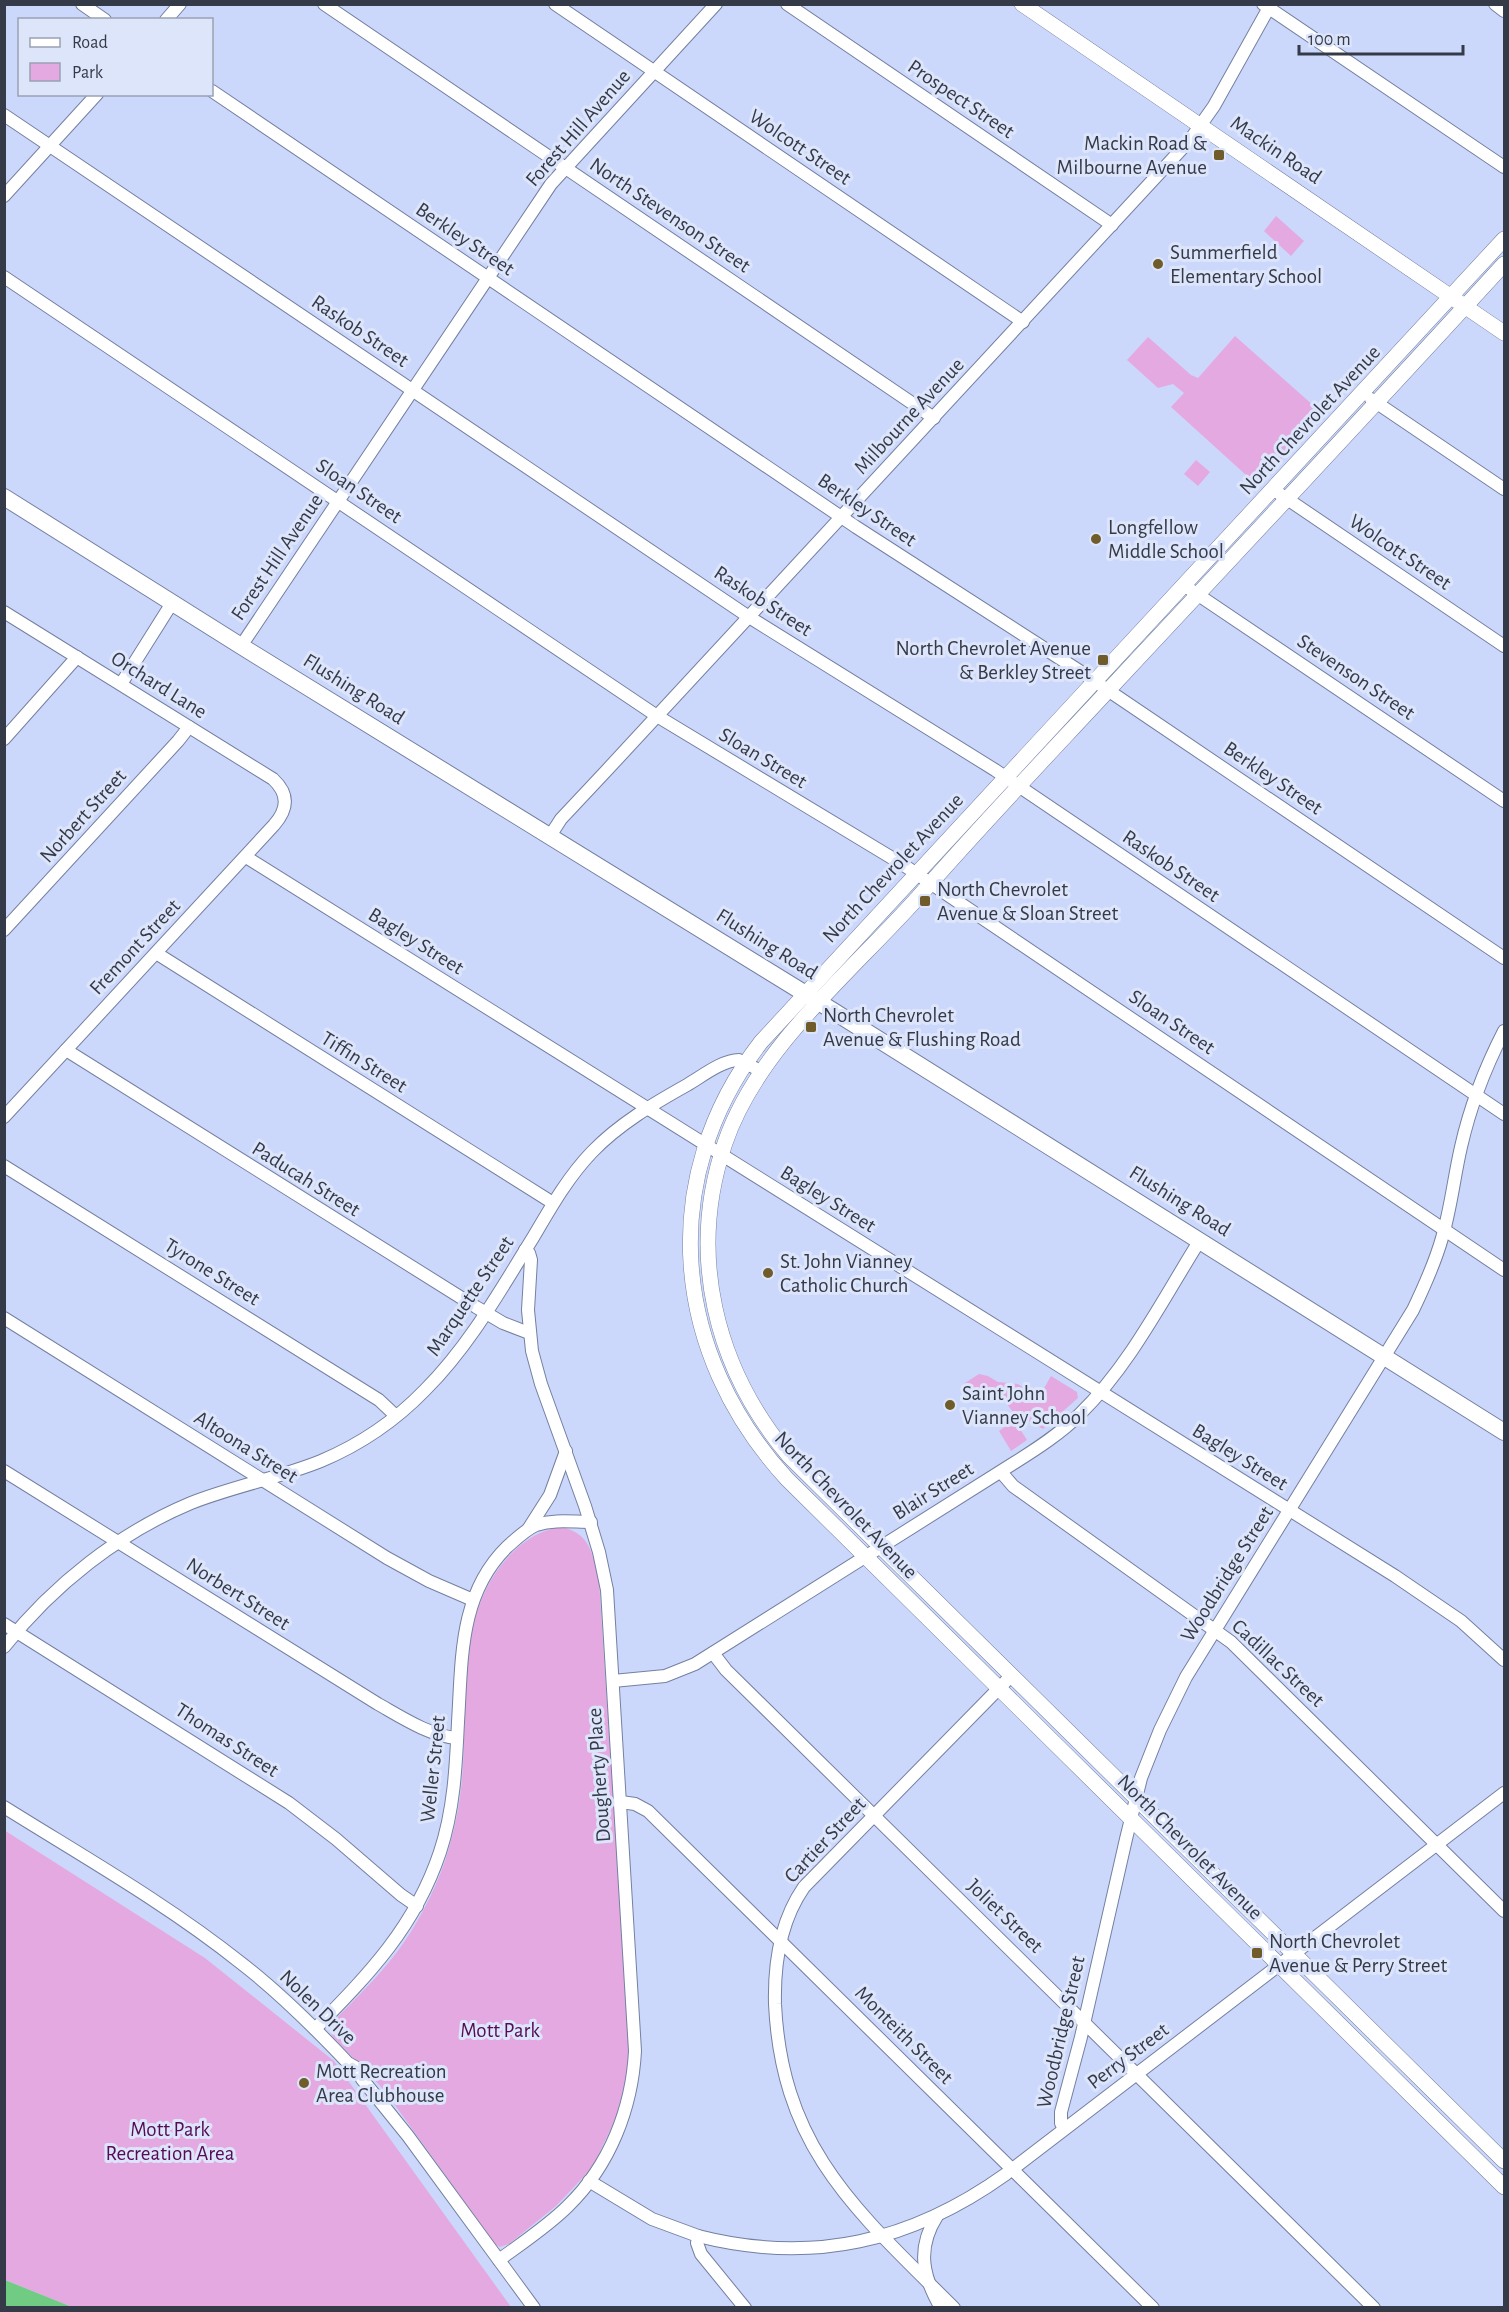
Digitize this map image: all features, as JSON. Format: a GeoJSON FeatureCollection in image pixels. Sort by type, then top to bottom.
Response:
{"type":"FeatureCollection","features":[{"type":"Feature","properties":{"kind":"main road","name":"Flushing Road"},"geometry":{"type":"LineString","coordinates":[[4,497],[241,646],[820,1002],[1504,1432]]}},
{"type":"Feature","properties":{"kind":"street"},"geometry":{"type":"LineString","coordinates":[[82,4],[102,18]]}},
{"type":"Feature","properties":{"kind":"street"},"geometry":{"type":"LineString","coordinates":[[168,18],[180,4]]}},
{"type":"Feature","properties":{"kind":"street","name":"North Stevenson Street"},"geometry":{"type":"LineString","coordinates":[[324,4],[934,418]]}},
{"type":"Feature","properties":{"kind":"street","name":"Wolcott Street"},"geometry":{"type":"LineString","coordinates":[[555,4],[1023,322]]}},
{"type":"Feature","properties":{"kind":"street","name":"Forest Hill Avenue"},"geometry":{"type":"LineString","coordinates":[[241,646],[551,184],[716,4]]}},
{"type":"Feature","properties":{"kind":"street","name":"Prospect Street"},"geometry":{"type":"LineString","coordinates":[[787,4],[1112,225]]}},
{"type":"Feature","properties":{"kind":"street","name":"Mackin Road"},"geometry":{"type":"LineString","coordinates":[[1022,4],[1504,333]]}},
{"type":"Feature","properties":{"kind":"street"},"geometry":{"type":"LineString","coordinates":[[1495,4],[1504,11]]}},
{"type":"Feature","properties":{"kind":"street"},"geometry":{"type":"LineString","coordinates":[[1268,6],[1504,167]]}},
{"type":"Feature","properties":{"kind":"street","name":"Milbourne Avenue"},"geometry":{"type":"LineString","coordinates":[[550,836],[564,816],[1202,126],[1268,6]]}},
{"type":"Feature","properties":{"kind":"street","name":"Berkley Street"},"geometry":{"type":"LineString","coordinates":[[213,92],[842,517],[1102,686],[1504,958]]}},
{"type":"Feature","properties":{"kind":"street"},"geometry":{"type":"LineString","coordinates":[[4,196],[95,96]]}},
{"type":"Feature","properties":{"kind":"street","name":"Raskob Street"},"geometry":{"type":"LineString","coordinates":[[4,115],[749,617],[1013,782],[1504,1114]]}},
{"type":"Feature","properties":{"kind":"street","name":"North Chevrolet Avenue"},"geometry":{"type":"LineString","coordinates":[[1369,398],[1452,297],[1504,239]]}},
{"type":"Feature","properties":{"kind":"street","name":"North Chevrolet Avenue"},"geometry":{"type":"LineString","coordinates":[[1504,264],[1465,306],[1369,398],[1013,782],[917,874],[774,1027],[746,1062],[725,1100],[706,1146],[694,1198],[691,1234],[691,1269],[700,1325],[721,1385],[744,1426],[767,1457],[1504,2187]]}},
{"type":"Feature","properties":{"kind":"street","name":"Sloan Street"},"geometry":{"type":"LineString","coordinates":[[4,277],[657,716],[917,874],[1504,1270]]}},
{"type":"Feature","properties":{"kind":"street"},"geometry":{"type":"LineString","coordinates":[[1369,398],[1504,489]]}},
{"type":"Feature","properties":{"kind":"street","name":"Wolcott Street"},"geometry":{"type":"LineString","coordinates":[[1280,494],[1504,646]]}},
{"type":"Feature","properties":{"kind":"street","name":"Stevenson Street"},"geometry":{"type":"LineString","coordinates":[[1191,590],[1504,801]]}},
{"type":"Feature","properties":{"kind":"street"},"geometry":{"type":"LineString","coordinates":[[121,684],[172,603]]}},
{"type":"Feature","properties":{"kind":"street","name":"Orchard Lane"},"geometry":{"type":"LineString","coordinates":[[4,612],[273,779],[282,789],[285,799]]}},
{"type":"Feature","properties":{"kind":"street"},"geometry":{"type":"LineString","coordinates":[[4,739],[77,657]]}},
{"type":"Feature","properties":{"kind":"street","name":"Norbert Street"},"geometry":{"type":"LineString","coordinates":[[4,930],[189,727]]}},
{"type":"Feature","properties":{"kind":"street","name":"North Chevrolet Avenue"},"geometry":{"type":"LineString","coordinates":[[1013,782],[930,883],[778,1049],[761,1072],[736,1117],[721,1155],[711,1210],[709,1266],[717,1320],[737,1377],[764,1424],[789,1456],[1504,2162]]}},
{"type":"Feature","properties":{"kind":"street","name":"Fremont Street"},"geometry":{"type":"LineString","coordinates":[[4,1117],[246,856],[281,816],[285,799]]}},
{"type":"Feature","properties":{"kind":"street","name":"Bagley Street"},"geometry":{"type":"LineString","coordinates":[[246,856],[1289,1510],[1447,1611],[1504,1660]]}},
{"type":"Feature","properties":{"kind":"street","name":"Tiffin Street"},"geometry":{"type":"LineString","coordinates":[[156,953],[553,1203]]}},
{"type":"Feature","properties":{"kind":"street","name":"Woodbridge Street"},"geometry":{"type":"LineString","coordinates":[[1064,2129],[1061,2112],[1146,1764],[1169,1708],[1385,1357],[1423,1290],[1444,1229],[1462,1144],[1476,1094],[1504,1031]]}},
{"type":"Feature","properties":{"kind":"street","name":"Paducah Street"},"geometry":{"type":"LineString","coordinates":[[66,1050],[485,1313],[511,1327],[529,1333]]}},
{"type":"Feature","properties":{"kind":"street","name":"Marquette Street"},"geometry":{"type":"LineString","coordinates":[[4,1647],[62,1585],[141,1528],[190,1503],[330,1456],[371,1434],[396,1416],[449,1365],[485,1313],[553,1203],[593,1150],[617,1129],[647,1109],[730,1060],[746,1062]]}},
{"type":"Feature","properties":{"kind":"street"},"geometry":{"type":"LineString","coordinates":[[746,1062],[761,1072]]}},
{"type":"Feature","properties":{"kind":"street","name":"Tyrone Street"},"geometry":{"type":"LineString","coordinates":[[4,1166],[379,1400],[396,1416]]}},
{"type":"Feature","properties":{"kind":"street","name":"Blair Street"},"geometry":{"type":"LineString","coordinates":[[613,1681],[673,1674],[713,1653],[1058,1434],[1101,1393],[1139,1338],[1200,1240]]}},
{"type":"Feature","properties":{"kind":"street","name":"Dougherty Place"},"geometry":{"type":"LineString","coordinates":[[499,2260],[567,2207],[589,2181],[608,2153],[621,2122],[630,2093],[635,2061],[635,2026],[607,1590],[591,1522],[538,1375],[529,1333],[528,1301],[531,1260],[529,1253],[525,1250]]}},
{"type":"Feature","properties":{"kind":"street","name":"Altoona Street"},"geometry":{"type":"LineString","coordinates":[[4,1318],[387,1558],[435,1584],[472,1600]]}},
{"type":"Feature","properties":{"kind":"street"},"geometry":{"type":"LineString","coordinates":[[721,1385],[737,1377]]}},
{"type":"Feature","properties":{"kind":"street","name":"Weller Street"},"geometry":{"type":"LineString","coordinates":[[315,2029],[385,1955],[417,1906],[437,1862],[449,1820],[454,1786],[463,1644],[472,1600],[493,1563],[529,1529],[550,1495],[566,1451]]}},
{"type":"Feature","properties":{"kind":"street","name":"Norbert Street"},"geometry":{"type":"LineString","coordinates":[[4,1471],[378,1704],[435,1733],[457,1738]]}},
{"type":"Feature","properties":{"kind":"street","name":"Cadillac Street"},"geometry":{"type":"LineString","coordinates":[[1001,1472],[1013,1486],[1235,1646],[1504,1911]]}},
{"type":"Feature","properties":{"kind":"street","name":"Weller Street"},"geometry":{"type":"LineString","coordinates":[[529,1529],[553,1521],[591,1522]]}},
{"type":"Feature","properties":{"kind":"street","name":"Thomas Street"},"geometry":{"type":"LineString","coordinates":[[4,1624],[282,1798],[336,1839],[404,1898],[417,1906]]}},
{"type":"Feature","properties":{"kind":"street","name":"Joliet Street"},"geometry":{"type":"LineString","coordinates":[[713,1653],[726,1670],[1374,2307]]}},
{"type":"Feature","properties":{"kind":"street","name":"Cartier Street"},"geometry":{"type":"LineString","coordinates":[[954,2307],[848,2200],[827,2171],[809,2140],[793,2101],[783,2067],[776,2018],[775,1988],[781,1942],[790,1911],[804,1887],[1012,1675]]}},
{"type":"Feature","properties":{"kind":"street","name":"Perry Street"},"geometry":{"type":"LineString","coordinates":[[589,2181],[652,2219],[698,2236],[737,2245],[795,2249],[845,2245],[882,2236],[937,2216],[969,2199],[1012,2169],[1504,1793]]}},
{"type":"Feature","properties":{"kind":"street","name":"Monteith Street"},"geometry":{"type":"LineString","coordinates":[[621,1802],[632,1803],[646,1809],[1152,2307]]}},
{"type":"Feature","properties":{"kind":"street","name":"Nolen Drive"},"geometry":{"type":"LineString","coordinates":[[4,1807],[204,1934],[267,1984],[348,2063],[357,2068],[362,2079],[393,2116],[534,2307]]}},
{"type":"Feature","properties":{"kind":"street"},"geometry":{"type":"LineString","coordinates":[[1424,2107],[1437,2095]]}},
{"type":"Feature","properties":{"kind":"street"},"geometry":{"type":"LineString","coordinates":[[937,2216],[930,2230],[925,2252],[926,2280],[941,2307]]}},
{"type":"Feature","properties":{"kind":"street"},"geometry":{"type":"LineString","coordinates":[[698,2236],[700,2254],[746,2307]]}},
{"type":"Feature","properties":{"kind":"green space"},"geometry":{"type":"Polygon","coordinates":[[[1276,216],[1304,241],[1291,256],[1264,231],[1276,216]]]}},
{"type":"Feature","properties":{"kind":"green space"},"geometry":{"type":"Polygon","coordinates":[[[1235,336],[1323,414],[1257,485],[1171,407],[1184,393],[1173,384],[1158,388],[1127,360],[1148,337],[1191,375],[1198,378],[1235,336]]]}},
{"type":"Feature","properties":{"kind":"green space"},"geometry":{"type":"Polygon","coordinates":[[[1196,460],[1210,472],[1198,486],[1184,474],[1196,460]]]}},
{"type":"Feature","properties":{"kind":"green space"},"geometry":{"type":"Polygon","coordinates":[[[979,1374],[998,1382],[1018,1384],[1035,1395],[1043,1390],[1051,1376],[1077,1392],[1078,1398],[1043,1429],[1012,1411],[998,1391],[991,1391],[973,1403],[962,1385],[979,1374]]]}},
{"type":"Feature","properties":{"kind":"green space"},"geometry":{"type":"Polygon","coordinates":[[[1014,1420],[1027,1440],[1011,1451],[999,1431],[1014,1420]]]}},
{"type":"Feature","properties":{"kind":"green space","name":"Mott Park"},"geometry":{"type":"Polygon","coordinates":[[[561,1527],[579,1534],[589,1546],[599,1580],[629,2046],[626,2081],[616,2118],[592,2168],[556,2206],[509,2244],[500,2247],[495,2244],[384,2090],[333,2037],[329,2029],[382,1970],[411,1932],[424,1910],[444,1864],[460,1799],[464,1759],[467,1664],[480,1603],[494,1576],[514,1551],[535,1535],[561,1527]]]}},
{"type":"Feature","properties":{"kind":"green space","name":"Mott Park Recreation Area"},"geometry":{"type":"Polygon","coordinates":[[[4,1830],[205,1958],[334,2061],[511,2307],[72,2307],[5,2280],[4,1830]]]}},
{"type":"Feature","properties":{"kind":"shaded area"},"geometry":{"type":"Polygon","coordinates":[[[5,2280],[72,2307],[5,2307],[5,2280]]]}},
{"type":"Feature","properties":{"kind":"place","name":"Mackin Road & Milbourne Avenue"},"geometry":{"type":"Point","coordinates":[1219,155]}},
{"type":"Feature","properties":{"kind":"place","name":"Summerfield Elementary School"},"geometry":{"type":"Point","coordinates":[1158,264]}},
{"type":"Feature","properties":{"kind":"place","name":"Longfellow Middle School"},"geometry":{"type":"Point","coordinates":[1096,539]}},
{"type":"Feature","properties":{"kind":"place","name":"North Chevrolet Avenue & Berkley Street"},"geometry":{"type":"Point","coordinates":[1103,660]}},
{"type":"Feature","properties":{"kind":"place","name":"North Chevrolet Avenue & Sloan Street"},"geometry":{"type":"Point","coordinates":[925,901]}},
{"type":"Feature","properties":{"kind":"place","name":"North Chevrolet Avenue & Flushing Road"},"geometry":{"type":"Point","coordinates":[811,1027]}},
{"type":"Feature","properties":{"kind":"place","name":"St. John Vianney Catholic Church"},"geometry":{"type":"Point","coordinates":[768,1273]}},
{"type":"Feature","properties":{"kind":"place","name":"Saint John Vianney School"},"geometry":{"type":"Point","coordinates":[950,1405]}},
{"type":"Feature","properties":{"kind":"place","name":"North Chevrolet Avenue & Perry Street"},"geometry":{"type":"Point","coordinates":[1257,1953]}},
{"type":"Feature","properties":{"kind":"place","name":"Mott Recreation Area Clubhouse"},"geometry":{"type":"Point","coordinates":[304,2083]}}]}
